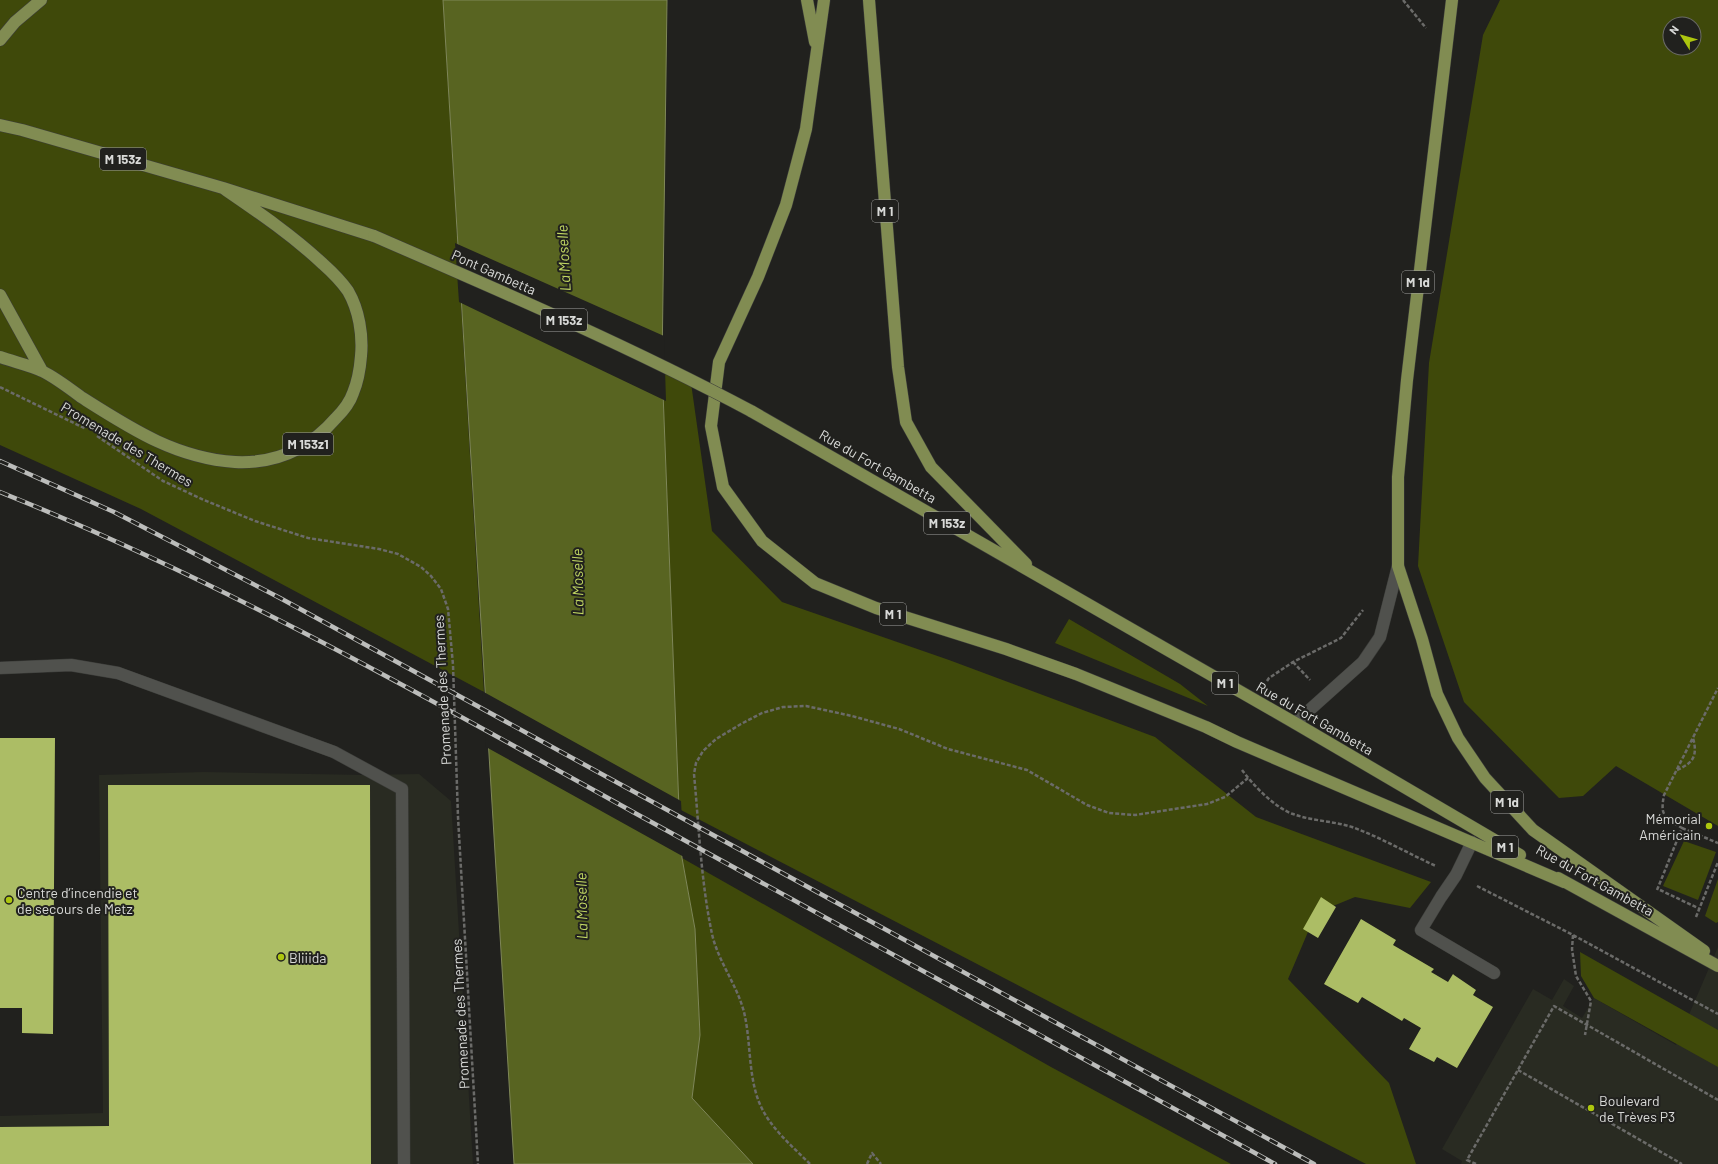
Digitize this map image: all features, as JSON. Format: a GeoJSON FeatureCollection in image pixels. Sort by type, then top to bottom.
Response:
{"type":"FeatureCollection","features":[{"type":"Feature","properties":{"kind":"main road"},"geometry":{"type":"LineString","coordinates":[[0,40],[15,22],[41,0]]}},
{"type":"Feature","properties":{"kind":"main road","name":"M 1"},"geometry":{"type":"LineString","coordinates":[[808,0],[817,52]]}},
{"type":"Feature","properties":{"kind":"main road","name":"M 1"},"geometry":{"type":"LineString","coordinates":[[824,0],[806,129],[786,205],[758,278],[719,362],[711,426],[723,487],[762,541],[815,582],[876,608],[1006,649],[1076,674],[1206,727],[1237,742],[1564,882]]}},
{"type":"Feature","properties":{"kind":"main road","name":"M 1"},"geometry":{"type":"LineString","coordinates":[[869,0],[898,367],[906,422],[931,467],[1036,574]]}},
{"type":"Feature","properties":{"kind":"main road","name":"M 1d"},"geometry":{"type":"LineString","coordinates":[[1452,0],[1407,380],[1398,477],[1398,566],[1422,639],[1437,694],[1458,738],[1485,778],[1533,830],[1718,961]]}},
{"type":"Feature","properties":{"kind":"main road","name":"M 153z"},"geometry":{"type":"LineString","coordinates":[[0,125],[223,188]]}},
{"type":"Feature","properties":{"kind":"main road","name":"Pont Gambetta"},"geometry":{"type":"LineString","coordinates":[[223,188],[374,236],[619,345],[751,411]]}},
{"type":"Feature","properties":{"kind":"main road","name":"M 153z1"},"geometry":{"type":"LineString","coordinates":[[0,357],[42,371],[129,428],[168,447],[206,458],[235,462],[258,462],[284,456],[303,447],[324,432],[342,412],[353,394],[360,371],[362,347],[361,329],[356,309],[348,291],[335,275],[314,255],[293,237],[223,188]]}},
{"type":"Feature","properties":{"kind":"main road","name":"M 153z1"},"geometry":{"type":"LineString","coordinates":[[0,295],[42,371]]}},
{"type":"Feature","properties":{"kind":"main road","name":"Rue du Fort Gambetta"},"geometry":{"type":"LineString","coordinates":[[751,411],[1295,723],[1564,882],[1718,966]]}},
{"type":"Feature","properties":{"kind":"lane","name":"M 1d"},"geometry":{"type":"LineString","coordinates":[[1295,723],[1363,662],[1380,637],[1398,566]]}},
{"type":"Feature","properties":{"kind":"lane"},"geometry":{"type":"LineString","coordinates":[[0,668],[70,665],[118,673],[334,752],[402,789],[404,1164]]}},
{"type":"Feature","properties":{"kind":"lane"},"geometry":{"type":"LineString","coordinates":[[1472,842],[1456,875],[1441,896],[1421,930],[1494,973]]}},
{"type":"Feature","properties":{"kind":"path","name":"Promenade des Thermes"},"geometry":{"type":"LineString","coordinates":[[0,387],[50,410],[91,432]]}},
{"type":"Feature","properties":{"kind":"path","name":"Promenade des Thermes"},"geometry":{"type":"LineString","coordinates":[[96,435],[163,481],[204,500],[255,522],[308,538],[379,549],[398,554],[421,567],[432,576],[441,589],[448,609],[453,665],[458,817],[478,1164]]}},
{"type":"Feature","properties":{"kind":"path"},"geometry":{"type":"LineString","coordinates":[[1256,701],[1269,678],[1292,662],[1341,638],[1365,608]]}},
{"type":"Feature","properties":{"kind":"path"},"geometry":{"type":"LineString","coordinates":[[1718,688],[1664,795],[1661,809],[1665,818],[1682,828],[1718,843]]}},
{"type":"Feature","properties":{"kind":"path"},"geometry":{"type":"LineString","coordinates":[[810,1164],[778,1132],[758,1101],[753,1080],[743,1011],[712,935],[704,881],[694,774],[696,762],[703,751],[716,739],[762,713],[783,707],[806,706],[852,716],[899,729],[948,749],[1027,770],[1087,805],[1109,813],[1135,815],[1207,804],[1225,797],[1248,778],[1282,810],[1293,815],[1330,821],[1353,828],[1456,875],[1573,935],[1718,1014]]}},
{"type":"Feature","properties":{"kind":"path"},"geometry":{"type":"LineString","coordinates":[[1676,770],[1686,766],[1693,759],[1696,753],[1693,737]]}},
{"type":"Feature","properties":{"kind":"path"},"geometry":{"type":"LineString","coordinates":[[1682,828],[1658,889],[1700,909]]}},
{"type":"Feature","properties":{"kind":"path"},"geometry":{"type":"LineString","coordinates":[[1685,937],[1700,909],[1718,862]]}},
{"type":"Feature","properties":{"kind":"path"},"geometry":{"type":"LineString","coordinates":[[1573,935],[1572,949],[1576,976],[1592,1001],[1585,1035]]}},
{"type":"Feature","properties":{"kind":"path"},"geometry":{"type":"LineString","coordinates":[[1476,1164],[1467,1160],[1554,1006],[1718,1100]]}},
{"type":"Feature","properties":{"kind":"path"},"geometry":{"type":"LineString","coordinates":[[1518,1070],[1682,1164]]}},
{"type":"Feature","properties":{"kind":"path"},"geometry":{"type":"LineString","coordinates":[[866,1164],[872,1153],[881,1164]]}},
{"type":"Feature","properties":{"kind":"shaded area"},"geometry":{"type":"Polygon","coordinates":[[[0,0],[443,0],[484,692],[141,509],[0,445],[0,0]]]}},
{"type":"Feature","properties":{"kind":"shaded area"},"geometry":{"type":"Polygon","coordinates":[[[1500,0],[1718,0],[1718,826],[1616,766],[1583,796],[1559,798],[1464,702],[1418,566],[1429,363],[1483,35],[1500,0]]]}},
{"type":"Feature","properties":{"kind":"shaded area"},"geometry":{"type":"Polygon","coordinates":[[[662,366],[691,383],[712,531],[782,602],[949,660],[1155,737],[1256,817],[1431,882],[1410,908],[1355,897],[1316,913],[1288,979],[1389,1083],[1416,1164],[1366,1164],[679,809],[662,366]]]}},
{"type":"Feature","properties":{"kind":"shaded area"},"geometry":{"type":"Polygon","coordinates":[[[1069,619],[1180,684],[1208,706],[1055,643],[1069,619]]]}},
{"type":"Feature","properties":{"kind":"shaded area","name":"Bliiida"},"geometry":{"type":"Polygon","coordinates":[[[204,772],[365,775],[419,774],[451,801],[473,1164],[0,1164],[0,1116],[103,1113],[99,775],[204,772]]]}},
{"type":"Feature","properties":{"kind":"shaded area"},"geometry":{"type":"Polygon","coordinates":[[[1684,841],[1716,852],[1698,900],[1663,886],[1684,841]]]}},
{"type":"Feature","properties":{"kind":"shaded area"},"geometry":{"type":"Polygon","coordinates":[[[682,858],[1051,1067],[1231,1164],[753,1164],[692,1098],[700,1035],[695,929],[682,858]]]}},
{"type":"Feature","properties":{"kind":"shaded area"},"geometry":{"type":"Polygon","coordinates":[[[1718,879],[1718,922],[1716,923],[1705,916],[1718,879]]]}},
{"type":"Feature","properties":{"kind":"shaded area","name":"Boulevard de Trèves P3"},"geometry":{"type":"Polygon","coordinates":[[[1718,947],[1718,1164],[1461,1164],[1462,1161],[1442,1149],[1533,989],[1552,1000],[1564,979],[1574,986],[1563,1006],[1582,1018],[1594,998],[1676,1045],[1718,947]]]}},
{"type":"Feature","properties":{"kind":"shaded area"},"geometry":{"type":"Polygon","coordinates":[[[1580,952],[1718,1030],[1718,1067],[1594,998],[1581,976],[1580,952]]]}},
{"type":"Feature","properties":{"kind":"water","name":"La Moselle"},"geometry":{"type":"Polygon","coordinates":[[[443,0],[667,0],[662,366],[679,809],[682,858],[695,929],[700,1035],[692,1098],[753,1164],[514,1164],[443,0]]]}},
{"type":"Feature","properties":{"kind":"pier"},"geometry":{"type":"Polygon","coordinates":[[[455,243],[664,336],[666,401],[459,302],[455,243]]]}},
{"type":"Feature","properties":{"kind":"pier"},"geometry":{"type":"Polygon","coordinates":[[[482,691],[681,801],[684,857],[486,747],[482,691]]]}},
{"type":"Feature","properties":{"kind":"building"},"geometry":{"type":"Polygon","coordinates":[[[0,738],[55,738],[53,1034],[22,1033],[22,1008],[0,1008],[0,738]]]}},
{"type":"Feature","properties":{"kind":"building","name":"Bliiida"},"geometry":{"type":"Polygon","coordinates":[[[108,785],[370,785],[371,1164],[0,1164],[0,1127],[109,1126],[108,785]]]}},
{"type":"Feature","properties":{"kind":"building"},"geometry":{"type":"Polygon","coordinates":[[[1321,897],[1336,907],[1318,938],[1303,929],[1321,897]]]}},
{"type":"Feature","properties":{"kind":"building"},"geometry":{"type":"Polygon","coordinates":[[[1361,919],[1396,940],[1393,945],[1434,969],[1431,972],[1448,982],[1453,974],[1476,990],[1473,995],[1493,1007],[1457,1068],[1437,1057],[1434,1062],[1409,1049],[1421,1028],[1404,1018],[1402,1021],[1362,997],[1358,1003],[1324,984],[1361,919]]]}},
{"type":"Feature","properties":{"kind":"railway"},"geometry":{"type":"LineString","coordinates":[[0,461],[114,512],[280,598],[1314,1164]]}},
{"type":"Feature","properties":{"kind":"railway"},"geometry":{"type":"LineString","coordinates":[[0,492],[82,526],[163,563],[400,683],[1275,1164]]}},
{"type":"Feature","properties":{"kind":"place","name":"Mémorial Américain"},"geometry":{"type":"Point","coordinates":[1709,826]}},
{"type":"Feature","properties":{"kind":"place","name":"Centre d’incendie et de secours de Metz"},"geometry":{"type":"Point","coordinates":[9,900]}},
{"type":"Feature","properties":{"kind":"place","name":"Bliiida"},"geometry":{"type":"Point","coordinates":[281,957]}},
{"type":"Feature","properties":{"kind":"place","name":"Boulevard de Trèves P3"},"geometry":{"type":"Point","coordinates":[1591,1108]}}]}
